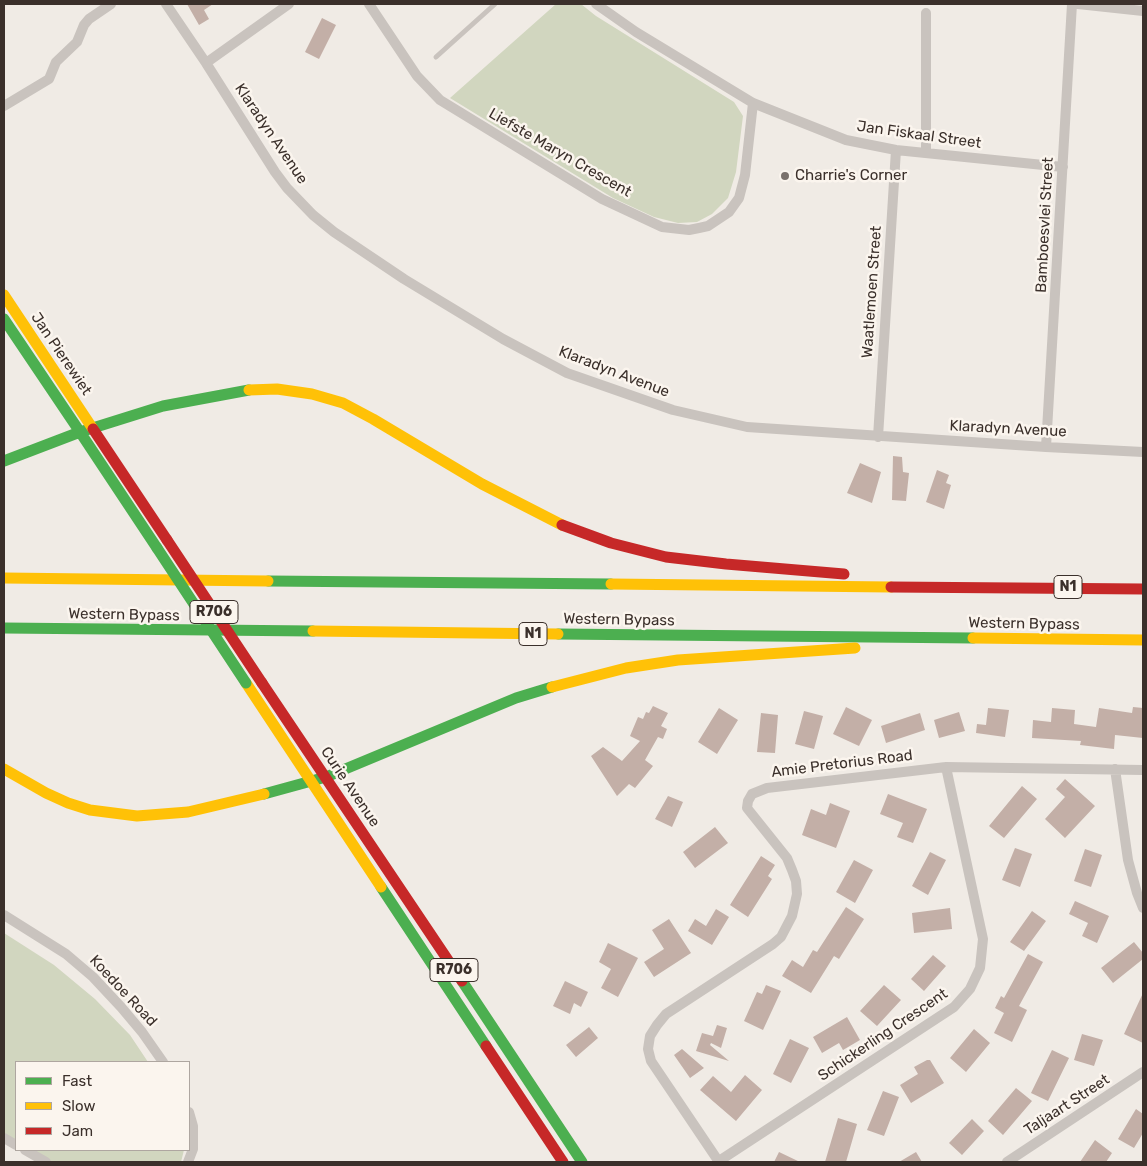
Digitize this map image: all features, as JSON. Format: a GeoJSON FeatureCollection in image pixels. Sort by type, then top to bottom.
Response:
{"type":"FeatureCollection","features":[{"type":"Feature","properties":{"kind":"main road","name":"Jan Pierewiet"},"geometry":{"type":"LineString","coordinates":[[4,295],[93,429]]}},
{"type":"Feature","properties":{"kind":"main road","name":"Jan Pierewiet"},"geometry":{"type":"LineString","coordinates":[[4,319],[80,432]]}},
{"type":"Feature","properties":{"kind":"main road"},"geometry":{"type":"LineString","coordinates":[[4,462],[80,432],[163,406],[241,390],[277,389],[312,394],[343,403],[525,507],[565,526],[611,542],[666,557],[726,564],[992,586]]}},
{"type":"Feature","properties":{"kind":"main road","name":"Curie Avenue"},"geometry":{"type":"LineString","coordinates":[[93,429],[582,1162]]}},
{"type":"Feature","properties":{"kind":"main road","name":"Curie Avenue"},"geometry":{"type":"LineString","coordinates":[[80,432],[563,1162]]}},
{"type":"Feature","properties":{"kind":"main road","name":"N1"},"geometry":{"type":"LineString","coordinates":[[4,578],[1143,588]]}},
{"type":"Feature","properties":{"kind":"main road","name":"Western Bypass"},"geometry":{"type":"LineString","coordinates":[[4,628],[1143,640]]}},
{"type":"Feature","properties":{"kind":"main road"},"geometry":{"type":"LineString","coordinates":[[4,769],[46,793],[90,810],[138,816],[164,815],[224,804],[326,777],[516,698],[571,681],[626,668],[678,660],[860,648],[938,638]]}},
{"type":"Feature","properties":{"kind":"street"},"geometry":{"type":"LineString","coordinates":[[4,106],[49,79],[56,62],[77,42],[84,25],[89,19],[110,4]]}},
{"type":"Feature","properties":{"kind":"street","name":"Klaradyn Avenue"},"geometry":{"type":"LineString","coordinates":[[166,4],[275,172],[300,203],[334,232],[404,279],[503,340],[567,373],[674,410],[747,427],[1143,452]]}},
{"type":"Feature","properties":{"kind":"street"},"geometry":{"type":"LineString","coordinates":[[206,63],[289,4]]}},
{"type":"Feature","properties":{"kind":"street","name":"Liefste Maryn Crescent"},"geometry":{"type":"LineString","coordinates":[[369,4],[417,76],[440,100],[602,199],[662,227],[689,230],[700,228],[708,226],[729,212],[739,198],[745,175],[753,103]]}},
{"type":"Feature","properties":{"kind":"street","name":"Jan Fiskaal Street"},"geometry":{"type":"LineString","coordinates":[[596,4],[636,32],[753,103],[846,140],[896,150],[1063,167]]}},
{"type":"Feature","properties":{"kind":"street","name":"Bamboesvlei Street"},"geometry":{"type":"LineString","coordinates":[[1046,447],[1072,4]]}},
{"type":"Feature","properties":{"kind":"street"},"geometry":{"type":"LineString","coordinates":[[1078,4],[1143,11]]}},
{"type":"Feature","properties":{"kind":"street"},"geometry":{"type":"LineString","coordinates":[[926,13],[926,153]]}},
{"type":"Feature","properties":{"kind":"street","name":"Waatlemoen Street"},"geometry":{"type":"LineString","coordinates":[[878,436],[896,150]]}},
{"type":"Feature","properties":{"kind":"street","name":"Amie Pretorius Road"},"geometry":{"type":"LineString","coordinates":[[719,1162],[651,1061],[648,1049],[650,1036],[666,1014],[773,944],[781,937],[792,916],[797,894],[796,881],[787,858],[749,812],[748,804],[750,797],[758,791],[767,788],[946,767],[1143,770]]}},
{"type":"Feature","properties":{"kind":"street","name":"Schickerling Crescent"},"geometry":{"type":"LineString","coordinates":[[719,1162],[954,1007],[970,989],[980,968],[983,939],[946,767]]}},
{"type":"Feature","properties":{"kind":"street"},"geometry":{"type":"LineString","coordinates":[[1115,770],[1131,875],[1143,908]]}},
{"type":"Feature","properties":{"kind":"street","name":"Koedoe Road"},"geometry":{"type":"LineString","coordinates":[[4,915],[66,954],[93,977],[137,1026],[162,1061]]}},
{"type":"Feature","properties":{"kind":"street","name":"Taljaart Street"},"geometry":{"type":"LineString","coordinates":[[1007,1162],[1143,1072]]}},
{"type":"Feature","properties":{"kind":"street"},"geometry":{"type":"LineString","coordinates":[[188,1162],[192,1149],[193,1134],[190,1116]]}},
{"type":"Feature","properties":{"kind":"street"},"geometry":{"type":"LineString","coordinates":[[4,1138],[15,1144]]}},
{"type":"Feature","properties":{"kind":"street"},"geometry":{"type":"LineString","coordinates":[[27,1151],[46,1162]]}},
{"type":"Feature","properties":{"kind":"lane"},"geometry":{"type":"LineString","coordinates":[[436,57],[495,4]]}},
{"type":"Feature","properties":{"kind":"green space"},"geometry":{"type":"Polygon","coordinates":[[[556,4],[581,4],[596,16],[734,102],[743,116],[736,172],[728,198],[712,214],[697,222],[678,223],[654,217],[613,198],[450,98],[556,4]]]}},
{"type":"Feature","properties":{"kind":"green space"},"geometry":{"type":"Polygon","coordinates":[[[4,933],[54,965],[95,999],[130,1035],[147,1061],[15,1061],[15,1141],[4,1135],[4,933]]]}},
{"type":"Feature","properties":{"kind":"green space"},"geometry":{"type":"Polygon","coordinates":[[[32,1151],[184,1151],[181,1162],[51,1162],[32,1151]]]}},
{"type":"Feature","properties":{"kind":"building"},"geometry":{"type":"Polygon","coordinates":[[[187,4],[213,4],[204,10],[209,19],[199,25],[187,4]]]}},
{"type":"Feature","properties":{"kind":"building"},"geometry":{"type":"Polygon","coordinates":[[[322,18],[336,25],[319,59],[305,52],[322,18]]]}},
{"type":"Feature","properties":{"kind":"building"},"geometry":{"type":"Polygon","coordinates":[[[893,456],[902,457],[903,472],[909,473],[906,501],[892,500],[893,456]]]}},
{"type":"Feature","properties":{"kind":"building"},"geometry":{"type":"Polygon","coordinates":[[[860,463],[881,472],[872,503],[847,493],[860,463]]]}},
{"type":"Feature","properties":{"kind":"building"},"geometry":{"type":"Polygon","coordinates":[[[937,470],[949,475],[946,483],[951,485],[944,509],[926,502],[937,470]]]}},
{"type":"Feature","properties":{"kind":"building"},"geometry":{"type":"Polygon","coordinates":[[[653,706],[668,713],[661,726],[667,729],[663,739],[658,737],[645,760],[653,766],[635,788],[629,784],[617,796],[591,756],[603,747],[622,761],[640,741],[630,736],[638,717],[643,719],[646,712],[649,713],[653,706]]]}},
{"type":"Feature","properties":{"kind":"building"},"geometry":{"type":"Polygon","coordinates":[[[846,707],[872,720],[859,746],[833,734],[846,707]]]}},
{"type":"Feature","properties":{"kind":"building"},"geometry":{"type":"Polygon","coordinates":[[[1133,707],[1143,708],[1143,738],[1115,735],[1114,749],[1080,745],[1081,741],[1032,738],[1033,720],[1051,722],[1052,708],[1075,710],[1074,724],[1096,727],[1099,708],[1132,713],[1133,707]]]}},
{"type":"Feature","properties":{"kind":"building"},"geometry":{"type":"Polygon","coordinates":[[[719,708],[738,720],[717,754],[698,742],[719,708]]]}},
{"type":"Feature","properties":{"kind":"building"},"geometry":{"type":"Polygon","coordinates":[[[988,708],[1009,710],[1005,737],[976,733],[977,724],[986,725],[988,708]]]}},
{"type":"Feature","properties":{"kind":"building"},"geometry":{"type":"Polygon","coordinates":[[[804,711],[823,716],[814,749],[795,744],[804,711]]]}},
{"type":"Feature","properties":{"kind":"building"},"geometry":{"type":"Polygon","coordinates":[[[959,712],[965,731],[939,738],[934,720],[959,712]]]}},
{"type":"Feature","properties":{"kind":"building"},"geometry":{"type":"Polygon","coordinates":[[[761,713],[778,715],[775,753],[757,752],[761,713]]]}},
{"type":"Feature","properties":{"kind":"building"},"geometry":{"type":"Polygon","coordinates":[[[920,713],[925,730],[886,743],[881,726],[920,713]]]}},
{"type":"Feature","properties":{"kind":"building"},"geometry":{"type":"Polygon","coordinates":[[[1065,779],[1095,806],[1065,838],[1045,819],[1065,797],[1056,789],[1065,779]]]}},
{"type":"Feature","properties":{"kind":"building"},"geometry":{"type":"Polygon","coordinates":[[[1022,786],[1037,799],[1004,838],[989,826],[1022,786]]]}},
{"type":"Feature","properties":{"kind":"building"},"geometry":{"type":"Polygon","coordinates":[[[888,794],[927,809],[913,843],[897,837],[903,823],[880,814],[888,794]]]}},
{"type":"Feature","properties":{"kind":"building"},"geometry":{"type":"Polygon","coordinates":[[[668,796],[683,802],[672,827],[655,819],[668,796]]]}},
{"type":"Feature","properties":{"kind":"building"},"geometry":{"type":"Polygon","coordinates":[[[830,803],[850,811],[836,848],[802,835],[811,809],[826,815],[830,803]]]}},
{"type":"Feature","properties":{"kind":"building"},"geometry":{"type":"Polygon","coordinates":[[[715,827],[728,843],[695,868],[683,852],[715,827]]]}},
{"type":"Feature","properties":{"kind":"building"},"geometry":{"type":"Polygon","coordinates":[[[1015,848],[1032,854],[1020,887],[1002,880],[1015,848]]]}},
{"type":"Feature","properties":{"kind":"building"},"geometry":{"type":"Polygon","coordinates":[[[1085,849],[1102,855],[1091,887],[1074,881],[1085,849]]]}},
{"type":"Feature","properties":{"kind":"building"},"geometry":{"type":"Polygon","coordinates":[[[930,852],[946,860],[928,895],[912,886],[930,852]]]}},
{"type":"Feature","properties":{"kind":"building"},"geometry":{"type":"Polygon","coordinates":[[[761,856],[775,865],[768,876],[772,879],[748,917],[730,905],[761,856]]]}},
{"type":"Feature","properties":{"kind":"building"},"geometry":{"type":"Polygon","coordinates":[[[854,860],[873,870],[855,903],[836,892],[854,860]]]}},
{"type":"Feature","properties":{"kind":"building"},"geometry":{"type":"Polygon","coordinates":[[[1075,901],[1109,916],[1097,943],[1082,936],[1088,923],[1069,914],[1075,901]]]}},
{"type":"Feature","properties":{"kind":"building"},"geometry":{"type":"Polygon","coordinates":[[[846,907],[864,919],[839,959],[834,956],[811,993],[782,976],[792,960],[803,967],[813,950],[817,952],[846,907]]]}},
{"type":"Feature","properties":{"kind":"building"},"geometry":{"type":"Polygon","coordinates":[[[950,908],[952,929],[914,933],[912,913],[950,908]]]}},
{"type":"Feature","properties":{"kind":"building"},"geometry":{"type":"Polygon","coordinates":[[[716,909],[729,917],[712,945],[688,931],[695,919],[706,926],[716,909]]]}},
{"type":"Feature","properties":{"kind":"building"},"geometry":{"type":"Polygon","coordinates":[[[1032,911],[1046,921],[1024,951],[1010,942],[1032,911]]]}},
{"type":"Feature","properties":{"kind":"building"},"geometry":{"type":"Polygon","coordinates":[[[669,919],[691,953],[654,977],[644,962],[664,949],[652,930],[669,919]]]}},
{"type":"Feature","properties":{"kind":"building"},"geometry":{"type":"Polygon","coordinates":[[[1134,942],[1143,953],[1143,959],[1113,983],[1101,968],[1134,942]]]}},
{"type":"Feature","properties":{"kind":"building"},"geometry":{"type":"Polygon","coordinates":[[[608,943],[638,958],[618,997],[601,988],[611,969],[599,962],[608,943]]]}},
{"type":"Feature","properties":{"kind":"building"},"geometry":{"type":"Polygon","coordinates":[[[1028,954],[1043,962],[1019,1006],[1027,1010],[1012,1042],[994,1033],[1004,1013],[995,1008],[1001,996],[1004,998],[1028,954]]]}},
{"type":"Feature","properties":{"kind":"building"},"geometry":{"type":"Polygon","coordinates":[[[933,955],[946,966],[924,991],[911,979],[933,955]]]}},
{"type":"Feature","properties":{"kind":"building"},"geometry":{"type":"Polygon","coordinates":[[[565,981],[588,992],[581,1007],[574,1003],[570,1014],[553,1006],[565,981]]]}},
{"type":"Feature","properties":{"kind":"building"},"geometry":{"type":"Polygon","coordinates":[[[766,985],[781,991],[763,1030],[744,1021],[757,992],[762,994],[766,985]]]}},
{"type":"Feature","properties":{"kind":"building"},"geometry":{"type":"Polygon","coordinates":[[[884,985],[901,1000],[877,1026],[860,1011],[884,985]]]}},
{"type":"Feature","properties":{"kind":"building"},"geometry":{"type":"Polygon","coordinates":[[[1143,993],[1143,1043],[1124,1034],[1143,993]]]}},
{"type":"Feature","properties":{"kind":"building"},"geometry":{"type":"Polygon","coordinates":[[[847,1017],[860,1040],[843,1050],[839,1043],[822,1053],[813,1037],[847,1017]]]}},
{"type":"Feature","properties":{"kind":"building"},"geometry":{"type":"Polygon","coordinates":[[[717,1025],[727,1028],[721,1048],[711,1043],[710,1045],[729,1061],[696,1051],[702,1033],[713,1036],[717,1025]]]}},
{"type":"Feature","properties":{"kind":"building"},"geometry":{"type":"Polygon","coordinates":[[[589,1027],[598,1038],[576,1057],[566,1045],[589,1027]]]}},
{"type":"Feature","properties":{"kind":"building"},"geometry":{"type":"Polygon","coordinates":[[[974,1029],[990,1043],[966,1072],[950,1058],[974,1029]]]}},
{"type":"Feature","properties":{"kind":"building"},"geometry":{"type":"Polygon","coordinates":[[[1082,1034],[1103,1040],[1094,1066],[1074,1060],[1082,1034]]]}},
{"type":"Feature","properties":{"kind":"building"},"geometry":{"type":"Polygon","coordinates":[[[790,1039],[809,1048],[791,1083],[773,1074],[790,1039]]]}},
{"type":"Feature","properties":{"kind":"building"},"geometry":{"type":"Polygon","coordinates":[[[682,1049],[704,1068],[690,1078],[674,1055],[682,1049]]]}},
{"type":"Feature","properties":{"kind":"building"},"geometry":{"type":"Polygon","coordinates":[[[1052,1050],[1069,1058],[1048,1101],[1031,1093],[1052,1050]]]}},
{"type":"Feature","properties":{"kind":"building"},"geometry":{"type":"Polygon","coordinates":[[[930,1060],[944,1083],[911,1103],[900,1085],[918,1074],[914,1067],[930,1060]]]}},
{"type":"Feature","properties":{"kind":"building"},"geometry":{"type":"Polygon","coordinates":[[[745,1075],[762,1090],[736,1121],[700,1090],[713,1076],[731,1092],[745,1075]]]}},
{"type":"Feature","properties":{"kind":"building"},"geometry":{"type":"Polygon","coordinates":[[[1016,1088],[1032,1101],[1003,1135],[988,1121],[1016,1088]]]}},
{"type":"Feature","properties":{"kind":"building"},"geometry":{"type":"Polygon","coordinates":[[[883,1091],[899,1097],[884,1136],[867,1130],[883,1091]]]}},
{"type":"Feature","properties":{"kind":"building"},"geometry":{"type":"Polygon","coordinates":[[[1136,1109],[1143,1114],[1143,1133],[1134,1148],[1118,1139],[1136,1109]]]}},
{"type":"Feature","properties":{"kind":"building"},"geometry":{"type":"Polygon","coordinates":[[[838,1118],[857,1124],[846,1162],[825,1162],[838,1118]]]}},
{"type":"Feature","properties":{"kind":"building"},"geometry":{"type":"Polygon","coordinates":[[[972,1119],[984,1131],[962,1155],[949,1143],[972,1119]]]}},
{"type":"Feature","properties":{"kind":"building"},"geometry":{"type":"Polygon","coordinates":[[[1095,1140],[1112,1153],[1106,1162],[1080,1162],[1095,1140]]]}},
{"type":"Feature","properties":{"kind":"building"},"geometry":{"type":"Polygon","coordinates":[[[779,1152],[800,1162],[774,1162],[779,1152]]]}},
{"type":"Feature","properties":{"kind":"building"},"geometry":{"type":"Polygon","coordinates":[[[916,1152],[922,1162],[899,1162],[916,1152]]]}},
{"type":"Feature","properties":{"kind":"traffic: fast"},"geometry":{"type":"LineString","coordinates":[[4,319],[80,432]]}},
{"type":"Feature","properties":{"kind":"traffic: fast"},"geometry":{"type":"LineString","coordinates":[[4,461],[80,432],[163,406],[249,390]]}},
{"type":"Feature","properties":{"kind":"traffic: fast"},"geometry":{"type":"LineString","coordinates":[[80,432],[157,548]]}},
{"type":"Feature","properties":{"kind":"traffic: fast"},"geometry":{"type":"LineString","coordinates":[[157,548],[246,683]]}},
{"type":"Feature","properties":{"kind":"traffic: fast"},"geometry":{"type":"LineString","coordinates":[[268,581],[611,584]]}},
{"type":"Feature","properties":{"kind":"traffic: fast"},"geometry":{"type":"LineString","coordinates":[[4,628],[313,631]]}},
{"type":"Feature","properties":{"kind":"traffic: fast"},"geometry":{"type":"LineString","coordinates":[[558,634],[973,638]]}},
{"type":"Feature","properties":{"kind":"traffic: fast"},"geometry":{"type":"LineString","coordinates":[[264,794],[326,777],[516,698],[552,687]]}},
{"type":"Feature","properties":{"kind":"traffic: fast"},"geometry":{"type":"LineString","coordinates":[[381,887],[486,1046]]}},
{"type":"Feature","properties":{"kind":"traffic: fast"},"geometry":{"type":"LineString","coordinates":[[462,981],[582,1162]]}},
{"type":"Feature","properties":{"kind":"traffic: slow"},"geometry":{"type":"LineString","coordinates":[[4,295],[93,429]]}},
{"type":"Feature","properties":{"kind":"traffic: slow"},"geometry":{"type":"LineString","coordinates":[[249,390],[277,389],[312,394],[343,403],[482,484],[562,525]]}},
{"type":"Feature","properties":{"kind":"traffic: slow"},"geometry":{"type":"LineString","coordinates":[[4,578],[268,581]]}},
{"type":"Feature","properties":{"kind":"traffic: slow"},"geometry":{"type":"LineString","coordinates":[[611,584],[891,587]]}},
{"type":"Feature","properties":{"kind":"traffic: slow"},"geometry":{"type":"LineString","coordinates":[[313,631],[558,634]]}},
{"type":"Feature","properties":{"kind":"traffic: slow"},"geometry":{"type":"LineString","coordinates":[[973,638],[1143,640]]}},
{"type":"Feature","properties":{"kind":"traffic: slow"},"geometry":{"type":"LineString","coordinates":[[552,687],[626,668],[678,660],[855,648]]}},
{"type":"Feature","properties":{"kind":"traffic: slow"},"geometry":{"type":"LineString","coordinates":[[246,683],[381,887]]}},
{"type":"Feature","properties":{"kind":"traffic: slow"},"geometry":{"type":"LineString","coordinates":[[4,769],[68,803],[90,810],[137,816],[188,812],[264,794]]}},
{"type":"Feature","properties":{"kind":"traffic: jam"},"geometry":{"type":"LineString","coordinates":[[93,429],[167,540]]}},
{"type":"Feature","properties":{"kind":"traffic: jam"},"geometry":{"type":"LineString","coordinates":[[562,525],[611,543],[666,557],[844,574]]}},
{"type":"Feature","properties":{"kind":"traffic: jam"},"geometry":{"type":"LineString","coordinates":[[167,540],[262,683]]}},
{"type":"Feature","properties":{"kind":"traffic: jam"},"geometry":{"type":"LineString","coordinates":[[891,587],[1143,589]]}},
{"type":"Feature","properties":{"kind":"traffic: jam"},"geometry":{"type":"LineString","coordinates":[[262,683],[462,981]]}},
{"type":"Feature","properties":{"kind":"traffic: jam"},"geometry":{"type":"LineString","coordinates":[[486,1046],[563,1162]]}},
{"type":"Feature","properties":{"kind":"place","name":"Charrie's Corner"},"geometry":{"type":"Point","coordinates":[785,176]}}]}
